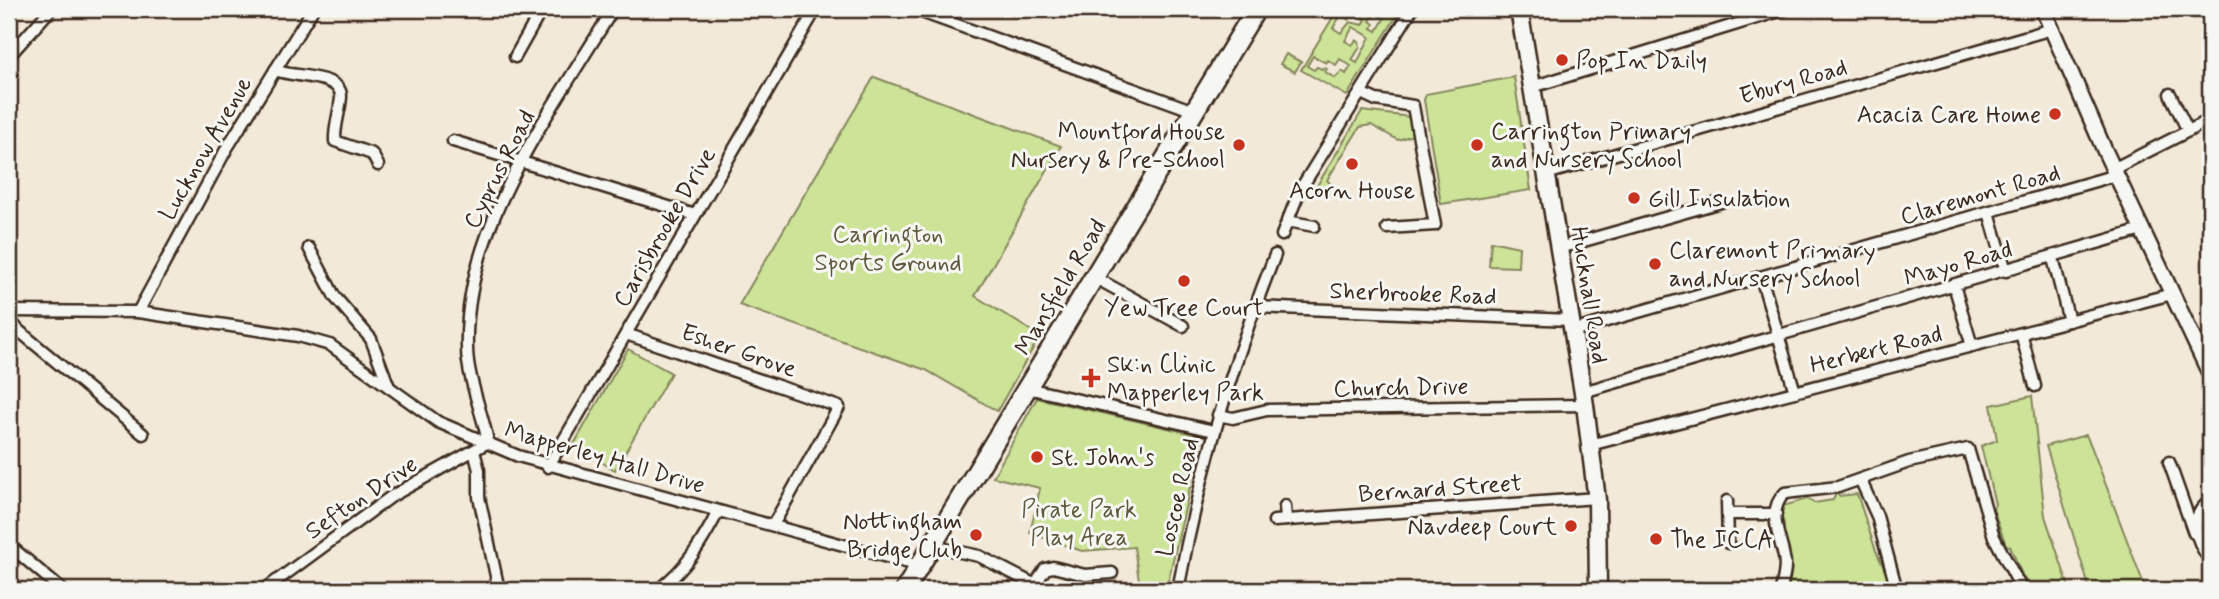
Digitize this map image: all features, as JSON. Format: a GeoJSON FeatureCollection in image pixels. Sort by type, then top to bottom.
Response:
{"type":"FeatureCollection","features":[{"type":"Feature","properties":{"kind":"highway","name":"Mansfield Road"},"geometry":{"type":"LineString","coordinates":[[905,590],[1256,9]]}},
{"type":"Feature","properties":{"kind":"main road","name":"Hucknall Road"},"geometry":{"type":"LineString","coordinates":[[1519,9],[1584,399],[1597,498],[1598,590]]}},
{"type":"Feature","properties":{"kind":"main road"},"geometry":{"type":"LineString","coordinates":[[2043,9],[2115,172],[2210,374]]}},
{"type":"Feature","properties":{"kind":"street"},"geometry":{"type":"LineString","coordinates":[[9,56],[51,9]]}},
{"type":"Feature","properties":{"kind":"street","name":"Lucknow Avenue"},"geometry":{"type":"LineString","coordinates":[[138,312],[227,148],[313,9]]}},
{"type":"Feature","properties":{"kind":"street"},"geometry":{"type":"LineString","coordinates":[[515,57],[542,9]]}},
{"type":"Feature","properties":{"kind":"street","name":"Cyprus Road"},"geometry":{"type":"LineString","coordinates":[[485,444],[487,437],[467,351],[467,324],[488,234],[522,162],[613,9]]}},
{"type":"Feature","properties":{"kind":"street","name":"Carisbrooke Drive"},"geometry":{"type":"LineString","coordinates":[[548,467],[816,9]]}},
{"type":"Feature","properties":{"kind":"street"},"geometry":{"type":"LineString","coordinates":[[913,9],[1194,111]]}},
{"type":"Feature","properties":{"kind":"street"},"geometry":{"type":"LineString","coordinates":[[1282,235],[1294,204],[1412,9]]}},
{"type":"Feature","properties":{"kind":"street"},"geometry":{"type":"LineString","coordinates":[[1532,87],[1786,9]]}},
{"type":"Feature","properties":{"kind":"street","name":"Ebury Road"},"geometry":{"type":"LineString","coordinates":[[1546,174],[2052,29]]}},
{"type":"Feature","properties":{"kind":"street"},"geometry":{"type":"LineString","coordinates":[[275,70],[293,77],[333,81],[338,85],[341,95],[335,142],[372,154],[378,164]]}},
{"type":"Feature","properties":{"kind":"street"},"geometry":{"type":"LineString","coordinates":[[1360,93],[1376,100],[1413,106],[1436,225],[1387,229]]}},
{"type":"Feature","properties":{"kind":"street"},"geometry":{"type":"LineString","coordinates":[[2170,94],[2188,131]]}},
{"type":"Feature","properties":{"kind":"street"},"geometry":{"type":"LineString","coordinates":[[2207,121],[2210,136]]}},
{"type":"Feature","properties":{"kind":"street","name":"Claremont Road"},"geometry":{"type":"LineString","coordinates":[[1571,325],[1761,276],[1989,212],[2115,172],[2207,121]]}},
{"type":"Feature","properties":{"kind":"street"},"geometry":{"type":"LineString","coordinates":[[453,141],[695,215]]}},
{"type":"Feature","properties":{"kind":"street"},"geometry":{"type":"LineString","coordinates":[[1559,248],[1721,202]]}},
{"type":"Feature","properties":{"kind":"street"},"geometry":{"type":"LineString","coordinates":[[1989,212],[2006,271]]}},
{"type":"Feature","properties":{"kind":"street"},"geometry":{"type":"LineString","coordinates":[[1287,221],[1314,226]]}},
{"type":"Feature","properties":{"kind":"street","name":"Mayo Road"},"geometry":{"type":"LineString","coordinates":[[1584,399],[1778,335],[2053,258],[2142,230]]}},
{"type":"Feature","properties":{"kind":"street"},"geometry":{"type":"LineString","coordinates":[[309,248],[335,297],[371,339],[389,387]]}},
{"type":"Feature","properties":{"kind":"street","name":"Loscoe Road"},"geometry":{"type":"LineString","coordinates":[[1178,590],[1189,530],[1218,415],[1254,307],[1275,255]]}},
{"type":"Feature","properties":{"kind":"street"},"geometry":{"type":"LineString","coordinates":[[2053,258],[2068,321]]}},
{"type":"Feature","properties":{"kind":"street"},"geometry":{"type":"LineString","coordinates":[[1761,276],[1795,392]]}},
{"type":"Feature","properties":{"kind":"street"},"geometry":{"type":"LineString","coordinates":[[1094,277],[1183,326]]}},
{"type":"Feature","properties":{"kind":"street"},"geometry":{"type":"LineString","coordinates":[[1954,285],[1972,346]]}},
{"type":"Feature","properties":{"kind":"street","name":"Herbert Road"},"geometry":{"type":"LineString","coordinates":[[1590,445],[2172,295]]}},
{"type":"Feature","properties":{"kind":"street","name":"Sherbrooke Road"},"geometry":{"type":"LineString","coordinates":[[1254,307],[1571,325]]}},
{"type":"Feature","properties":{"kind":"street"},"geometry":{"type":"LineString","coordinates":[[10,311],[11,321],[18,330],[143,434]]}},
{"type":"Feature","properties":{"kind":"street","name":"Mapperley Hall Drive"},"geometry":{"type":"LineString","coordinates":[[10,311],[138,312],[298,336],[330,345],[438,422],[485,444],[548,467],[920,566]]}},
{"type":"Feature","properties":{"kind":"street"},"geometry":{"type":"LineString","coordinates":[[2021,333],[2035,386]]}},
{"type":"Feature","properties":{"kind":"street","name":"Esher Grove"},"geometry":{"type":"LineString","coordinates":[[625,334],[839,407],[773,525]]}},
{"type":"Feature","properties":{"kind":"street"},"geometry":{"type":"LineString","coordinates":[[1027,388],[1214,430]]}},
{"type":"Feature","properties":{"kind":"street","name":"Church Drive"},"geometry":{"type":"LineString","coordinates":[[1218,415],[1233,418],[1267,410],[1584,399]]}},
{"type":"Feature","properties":{"kind":"street","name":"Sefton Drive"},"geometry":{"type":"LineString","coordinates":[[264,590],[391,496],[485,444]]}},
{"type":"Feature","properties":{"kind":"street"},"geometry":{"type":"LineString","coordinates":[[1781,590],[1784,557],[1779,543],[1776,514],[1780,498],[1785,493],[1838,487],[1909,462],[1968,449],[1994,537],[2022,590]]}},
{"type":"Feature","properties":{"kind":"street"},"geometry":{"type":"LineString","coordinates":[[474,452],[479,470],[480,497],[499,590]]}},
{"type":"Feature","properties":{"kind":"street"},"geometry":{"type":"LineString","coordinates":[[2169,462],[2194,533],[2210,561]]}},
{"type":"Feature","properties":{"kind":"street"},"geometry":{"type":"LineString","coordinates":[[1861,481],[1877,516],[1895,583],[1901,590]]}},
{"type":"Feature","properties":{"kind":"street","name":"Bernard Street"},"geometry":{"type":"LineString","coordinates":[[1274,521],[1597,498]]}},
{"type":"Feature","properties":{"kind":"street"},"geometry":{"type":"LineString","coordinates":[[1727,501],[1728,542]]}},
{"type":"Feature","properties":{"kind":"street"},"geometry":{"type":"LineString","coordinates":[[2194,533],[2196,519],[2210,501]]}},
{"type":"Feature","properties":{"kind":"street"},"geometry":{"type":"LineString","coordinates":[[1285,506],[1286,520]]}},
{"type":"Feature","properties":{"kind":"street"},"geometry":{"type":"LineString","coordinates":[[658,590],[697,553],[718,512]]}},
{"type":"Feature","properties":{"kind":"street"},"geometry":{"type":"LineString","coordinates":[[1728,514],[1776,514]]}},
{"type":"Feature","properties":{"kind":"street"},"geometry":{"type":"LineString","coordinates":[[9,545],[62,590]]}},
{"type":"Feature","properties":{"kind":"street"},"geometry":{"type":"LineString","coordinates":[[932,546],[979,556],[1040,588],[1045,569],[1053,567],[1085,578],[1112,573]]}},
{"type":"Feature","properties":{"kind":"green space"},"geometry":{"type":"Polygon","coordinates":[[[1338,9],[1372,9],[1375,13],[1370,21],[1374,24],[1372,28],[1377,31],[1384,19],[1379,15],[1381,12],[1401,9],[1347,96],[1301,70],[1338,9]],[[1354,11],[1349,20],[1341,15],[1333,28],[1341,33],[1350,22],[1363,25],[1366,19],[1354,11]],[[1353,27],[1345,41],[1352,45],[1356,40],[1359,42],[1360,47],[1352,60],[1357,63],[1370,37],[1353,27]],[[1313,56],[1307,66],[1314,70],[1324,67],[1327,69],[1325,72],[1335,78],[1342,71],[1346,74],[1351,66],[1340,59],[1336,65],[1313,56]]]}},
{"type":"Feature","properties":{"kind":"green space"},"geometry":{"type":"Polygon","coordinates":[[[1286,54],[1301,62],[1295,72],[1280,64],[1286,54]]]}},
{"type":"Feature","properties":{"kind":"green space","name":"Carrington Sports Ground"},"geometry":{"type":"Polygon","coordinates":[[[874,77],[1061,146],[975,296],[1040,336],[997,411],[926,370],[739,305],[874,77]]]}},
{"type":"Feature","properties":{"kind":"green space"},"geometry":{"type":"Polygon","coordinates":[[[1514,77],[1531,190],[1441,204],[1424,100],[1426,94],[1514,77]]]}},
{"type":"Feature","properties":{"kind":"green space"},"geometry":{"type":"Polygon","coordinates":[[[1362,111],[1410,117],[1413,135],[1398,140],[1371,125],[1360,127],[1327,180],[1335,191],[1347,194],[1344,199],[1315,189],[1362,111]]]}},
{"type":"Feature","properties":{"kind":"green space"},"geometry":{"type":"Polygon","coordinates":[[[1491,241],[1519,247],[1518,267],[1489,266],[1491,241]]]}},
{"type":"Feature","properties":{"kind":"green space"},"geometry":{"type":"Polygon","coordinates":[[[628,349],[671,373],[615,470],[573,446],[628,349]]]}},
{"type":"Feature","properties":{"kind":"green space"},"geometry":{"type":"Polygon","coordinates":[[[2032,396],[2045,516],[2070,590],[2032,590],[2023,577],[2010,546],[2006,545],[1993,509],[1995,504],[1981,446],[1997,440],[1991,405],[2032,396]]]}},
{"type":"Feature","properties":{"kind":"green space","name":"Pirate Park Play Area"},"geometry":{"type":"Polygon","coordinates":[[[1037,398],[1202,436],[1166,590],[1140,587],[1134,547],[1082,551],[1030,533],[1040,488],[993,477],[1037,398]]]}},
{"type":"Feature","properties":{"kind":"green space"},"geometry":{"type":"Polygon","coordinates":[[[2086,435],[2146,590],[2090,590],[2046,446],[2086,435]]]}},
{"type":"Feature","properties":{"kind":"green space"},"geometry":{"type":"Polygon","coordinates":[[[1837,492],[1839,496],[1857,494],[1876,551],[1894,590],[1788,590],[1790,567],[1788,548],[1783,547],[1784,524],[1780,512],[1783,506],[1807,499],[1814,503],[1833,500],[1837,492]]]}},
{"type":"Feature","properties":{"kind":"place","name":"Pop In Daily"},"geometry":{"type":"Point","coordinates":[1562,60]}},
{"type":"Feature","properties":{"kind":"place","name":"Acacia Care Home"},"geometry":{"type":"Point","coordinates":[2055,114]}},
{"type":"Feature","properties":{"kind":"place","name":"Mountford House Nursery & Pre-School"},"geometry":{"type":"Point","coordinates":[1239,145]}},
{"type":"Feature","properties":{"kind":"place","name":"Carrington Primary and Nursery School"},"geometry":{"type":"Point","coordinates":[1477,145]}},
{"type":"Feature","properties":{"kind":"place","name":"Acorn House"},"geometry":{"type":"Point","coordinates":[1352,164]}},
{"type":"Feature","properties":{"kind":"place","name":"Gill Insulation"},"geometry":{"type":"Point","coordinates":[1634,198]}},
{"type":"Feature","properties":{"kind":"place","name":"Claremont Primary and Nursery School"},"geometry":{"type":"Point","coordinates":[1655,264]}},
{"type":"Feature","properties":{"kind":"place","name":"Yew Tree Court"},"geometry":{"type":"Point","coordinates":[1184,281]}},
{"type":"Feature","properties":{"kind":"place","name":"Sk:n Clinic Mapperley Park"},"geometry":{"type":"Point","coordinates":[1091,378]}},
{"type":"Feature","properties":{"kind":"place","name":"St. John's"},"geometry":{"type":"Point","coordinates":[1037,457]}},
{"type":"Feature","properties":{"kind":"place","name":"Navdeep Court"},"geometry":{"type":"Point","coordinates":[1571,526]}},
{"type":"Feature","properties":{"kind":"place","name":"Nottingham Bridge Club"},"geometry":{"type":"Point","coordinates":[976,535]}},
{"type":"Feature","properties":{"kind":"place","name":"The ICCA"},"geometry":{"type":"Point","coordinates":[1656,539]}}]}
